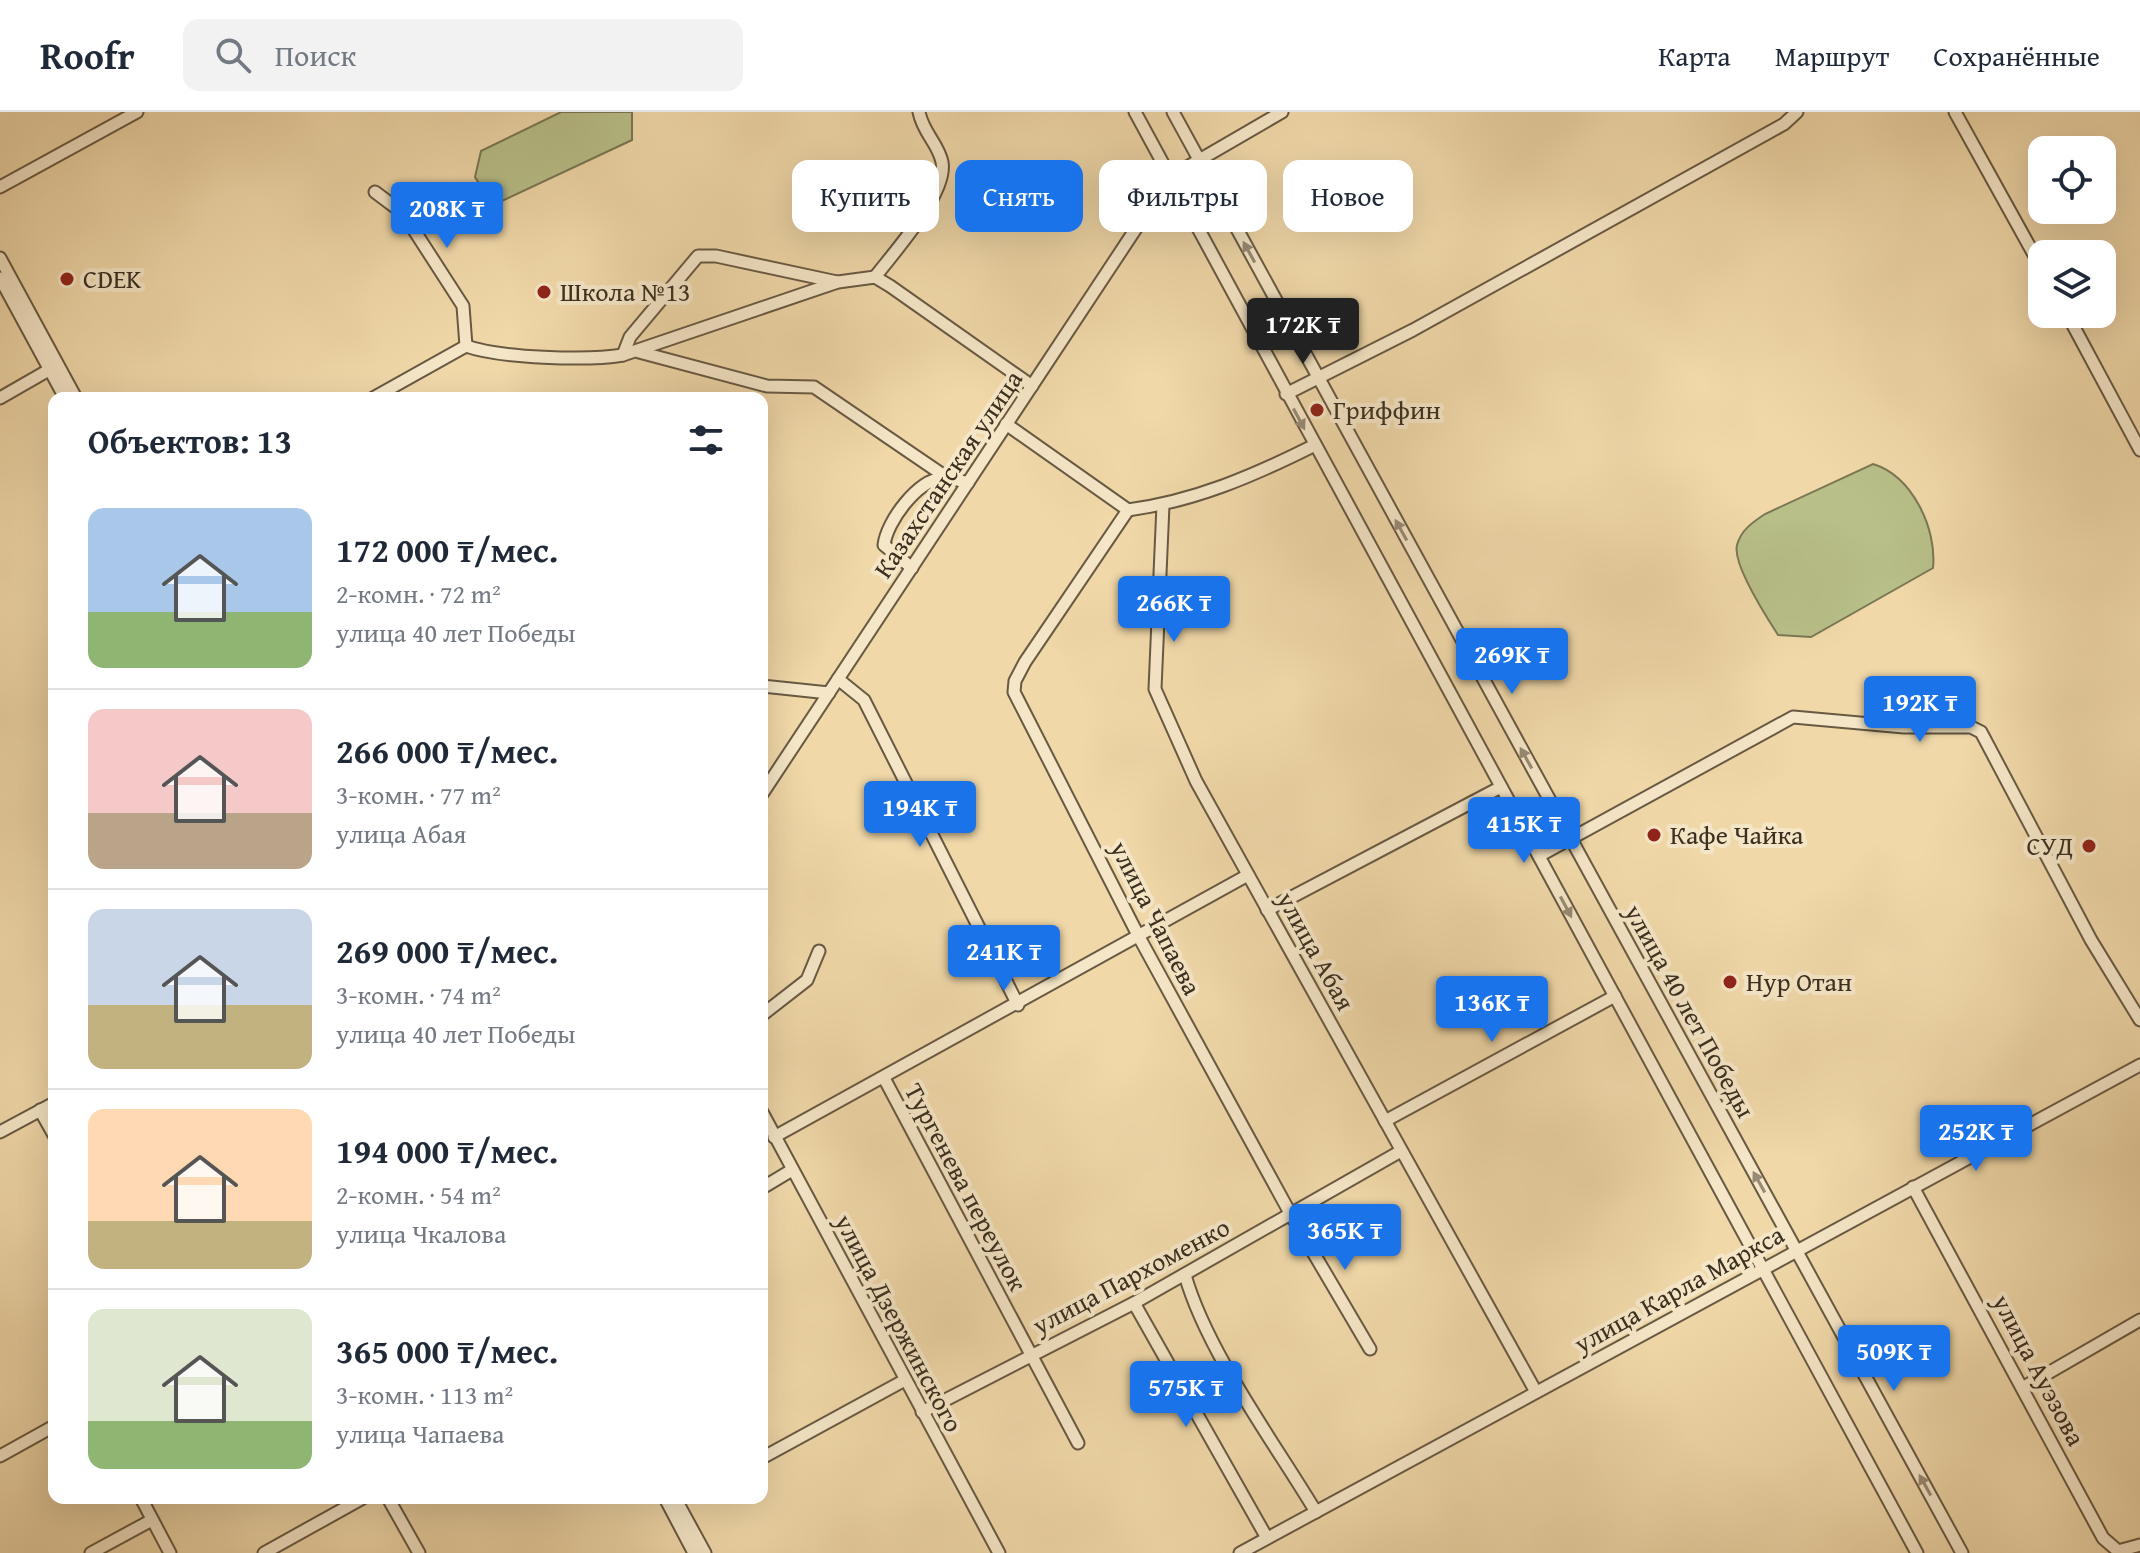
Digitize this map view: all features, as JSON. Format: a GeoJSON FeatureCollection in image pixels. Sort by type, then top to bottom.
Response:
{"type":"FeatureCollection","features":[{"type":"Feature","properties":{"kind":"street"},"geometry":{"type":"LineString","coordinates":[[0,187],[137,112]]}},
{"type":"Feature","properties":{"kind":"street"},"geometry":{"type":"LineString","coordinates":[[875,277],[932,199],[943,176],[941,160],[922,129],[919,112]]}},
{"type":"Feature","properties":{"kind":"street"},"geometry":{"type":"LineString","coordinates":[[1135,112],[1161,160]]}},
{"type":"Feature","properties":{"kind":"street","name":"улица 40 лет Победы"},"geometry":{"type":"LineString","coordinates":[[1173,112],[1962,1553]]}},
{"type":"Feature","properties":{"kind":"street"},"geometry":{"type":"LineString","coordinates":[[1198,159],[1282,112]]}},
{"type":"Feature","properties":{"kind":"street"},"geometry":{"type":"LineString","coordinates":[[1286,394],[1542,259],[1784,124],[1797,112]]}},
{"type":"Feature","properties":{"kind":"street"},"geometry":{"type":"LineString","coordinates":[[1955,112],[2028,244]]}},
{"type":"Feature","properties":{"kind":"street"},"geometry":{"type":"LineString","coordinates":[[375,192],[403,213],[463,306],[466,346]]}},
{"type":"Feature","properties":{"kind":"street","name":"Казахстанская улица"},"geometry":{"type":"LineString","coordinates":[[768,785],[1134,232]]}},
{"type":"Feature","properties":{"kind":"street"},"geometry":{"type":"LineString","coordinates":[[1199,232],[1917,1553]]}},
{"type":"Feature","properties":{"kind":"street"},"geometry":{"type":"LineString","coordinates":[[623,355],[630,337],[698,256],[716,256],[838,282]]}},
{"type":"Feature","properties":{"kind":"street"},"geometry":{"type":"LineString","coordinates":[[0,258],[54,366],[63,392]]}},
{"type":"Feature","properties":{"kind":"street"},"geometry":{"type":"LineString","coordinates":[[384,392],[466,346],[488,352],[597,359],[623,355],[838,282],[875,277],[1032,386]]}},
{"type":"Feature","properties":{"kind":"street"},"geometry":{"type":"LineString","coordinates":[[0,278],[72,392]]}},
{"type":"Feature","properties":{"kind":"street"},"geometry":{"type":"LineString","coordinates":[[2075,328],[2140,450]]}},
{"type":"Feature","properties":{"kind":"street"},"geometry":{"type":"LineString","coordinates":[[638,352],[767,386],[814,387],[946,477],[968,483]]}},
{"type":"Feature","properties":{"kind":"street"},"geometry":{"type":"LineString","coordinates":[[0,398],[54,366]]}},
{"type":"Feature","properties":{"kind":"street"},"geometry":{"type":"LineString","coordinates":[[1006,424],[1128,510],[1163,505],[1229,485],[1313,446]]}},
{"type":"Feature","properties":{"kind":"street"},"geometry":{"type":"LineString","coordinates":[[912,568],[889,551],[884,545],[885,537],[914,495],[930,481],[946,477]]}},
{"type":"Feature","properties":{"kind":"street","name":"улица Абая"},"geometry":{"type":"LineString","coordinates":[[1163,505],[1155,689],[1196,781],[1536,1392]]}},
{"type":"Feature","properties":{"kind":"street","name":"улица Чапаева"},"geometry":{"type":"LineString","coordinates":[[1128,510],[1025,662],[1015,681],[1014,692],[1139,937],[1290,1213],[1370,1349]]}},
{"type":"Feature","properties":{"kind":"street"},"geometry":{"type":"LineString","coordinates":[[838,679],[864,700],[1018,1005]]}},
{"type":"Feature","properties":{"kind":"street"},"geometry":{"type":"LineString","coordinates":[[768,687],[829,693]]}},
{"type":"Feature","properties":{"kind":"street"},"geometry":{"type":"LineString","coordinates":[[1539,856],[1748,738],[1793,717],[1904,727],[1971,727],[1981,732],[2091,940],[2140,1020]]}},
{"type":"Feature","properties":{"kind":"street"},"geometry":{"type":"LineString","coordinates":[[1267,910],[1501,787]]}},
{"type":"Feature","properties":{"kind":"street"},"geometry":{"type":"LineString","coordinates":[[774,1137],[1018,1005],[1248,875]]}},
{"type":"Feature","properties":{"kind":"street"},"geometry":{"type":"LineString","coordinates":[[768,1010],[807,980],[819,951]]}},
{"type":"Feature","properties":{"kind":"street"},"geometry":{"type":"LineString","coordinates":[[1385,1121],[1615,996]]}},
{"type":"Feature","properties":{"kind":"street","name":"улица Карла Маркса"},"geometry":{"type":"LineString","coordinates":[[1240,1553],[2140,1065]]}},
{"type":"Feature","properties":{"kind":"street","name":"Тургенева переулок"},"geometry":{"type":"LineString","coordinates":[[884,1078],[1078,1443]]}},
{"type":"Feature","properties":{"kind":"street"},"geometry":{"type":"LineString","coordinates":[[0,1132],[48,1106]]}},
{"type":"Feature","properties":{"kind":"street"},"geometry":{"type":"LineString","coordinates":[[40,1110],[48,1124]]}},
{"type":"Feature","properties":{"kind":"street","name":"улица Дзержинского"},"geometry":{"type":"LineString","coordinates":[[768,1124],[999,1553]]}},
{"type":"Feature","properties":{"kind":"street","name":"улица Пархоменко"},"geometry":{"type":"LineString","coordinates":[[922,1412],[1134,1303],[1401,1151]]}},
{"type":"Feature","properties":{"kind":"street"},"geometry":{"type":"LineString","coordinates":[[768,1184],[792,1170]]}},
{"type":"Feature","properties":{"kind":"street","name":"улица Ауэзова"},"geometry":{"type":"LineString","coordinates":[[1913,1187],[2024,1387],[2103,1538],[2118,1551],[2140,1545]]}},
{"type":"Feature","properties":{"kind":"street"},"geometry":{"type":"LineString","coordinates":[[1185,1275],[1194,1307],[1211,1338],[1316,1512]]}},
{"type":"Feature","properties":{"kind":"street"},"geometry":{"type":"LineString","coordinates":[[1134,1303],[1267,1538]]}},
{"type":"Feature","properties":{"kind":"street"},"geometry":{"type":"LineString","coordinates":[[2024,1387],[2140,1320]]}},
{"type":"Feature","properties":{"kind":"street"},"geometry":{"type":"LineString","coordinates":[[768,1455],[905,1380]]}},
{"type":"Feature","properties":{"kind":"street"},"geometry":{"type":"LineString","coordinates":[[0,1456],[48,1429]]}},
{"type":"Feature","properties":{"kind":"street"},"geometry":{"type":"LineString","coordinates":[[144,1504],[170,1553]]}},
{"type":"Feature","properties":{"kind":"street"},"geometry":{"type":"LineString","coordinates":[[264,1553],[352,1504]]}},
{"type":"Feature","properties":{"kind":"street"},"geometry":{"type":"LineString","coordinates":[[391,1504],[419,1553]]}},
{"type":"Feature","properties":{"kind":"street"},"geometry":{"type":"LineString","coordinates":[[676,1504],[694,1553]]}},
{"type":"Feature","properties":{"kind":"street"},"geometry":{"type":"LineString","coordinates":[[677,1504],[705,1553]]}},
{"type":"Feature","properties":{"kind":"street"},"geometry":{"type":"LineString","coordinates":[[91,1553],[152,1520]]}},
{"type":"Feature","properties":{"kind":"green space"},"geometry":{"type":"Polygon","coordinates":[[[561,112],[632,112],[632,140],[502,201],[485,193],[475,177],[481,151],[561,112]]]}},
{"type":"Feature","properties":{"kind":"green space"},"geometry":{"type":"Polygon","coordinates":[[[1873,464],[1899,480],[1919,506],[1931,537],[1933,568],[1811,637],[1778,635],[1740,565],[1737,545],[1741,535],[1765,514],[1873,464]]]}},
{"type":"Feature","properties":{"kind":"place","name":"CDEK"},"geometry":{"type":"Point","coordinates":[67,279]}},
{"type":"Feature","properties":{"kind":"place","name":"Школа №13"},"geometry":{"type":"Point","coordinates":[544,292]}},
{"type":"Feature","properties":{"kind":"place","name":"Гриффин"},"geometry":{"type":"Point","coordinates":[1317,410]}},
{"type":"Feature","properties":{"kind":"place","name":"Кафе Чайка"},"geometry":{"type":"Point","coordinates":[1654,835]}},
{"type":"Feature","properties":{"kind":"place","name":"СУД"},"geometry":{"type":"Point","coordinates":[2089,846]}},
{"type":"Feature","properties":{"kind":"place","name":"Нур Отан"},"geometry":{"type":"Point","coordinates":[1730,982]}}]}
